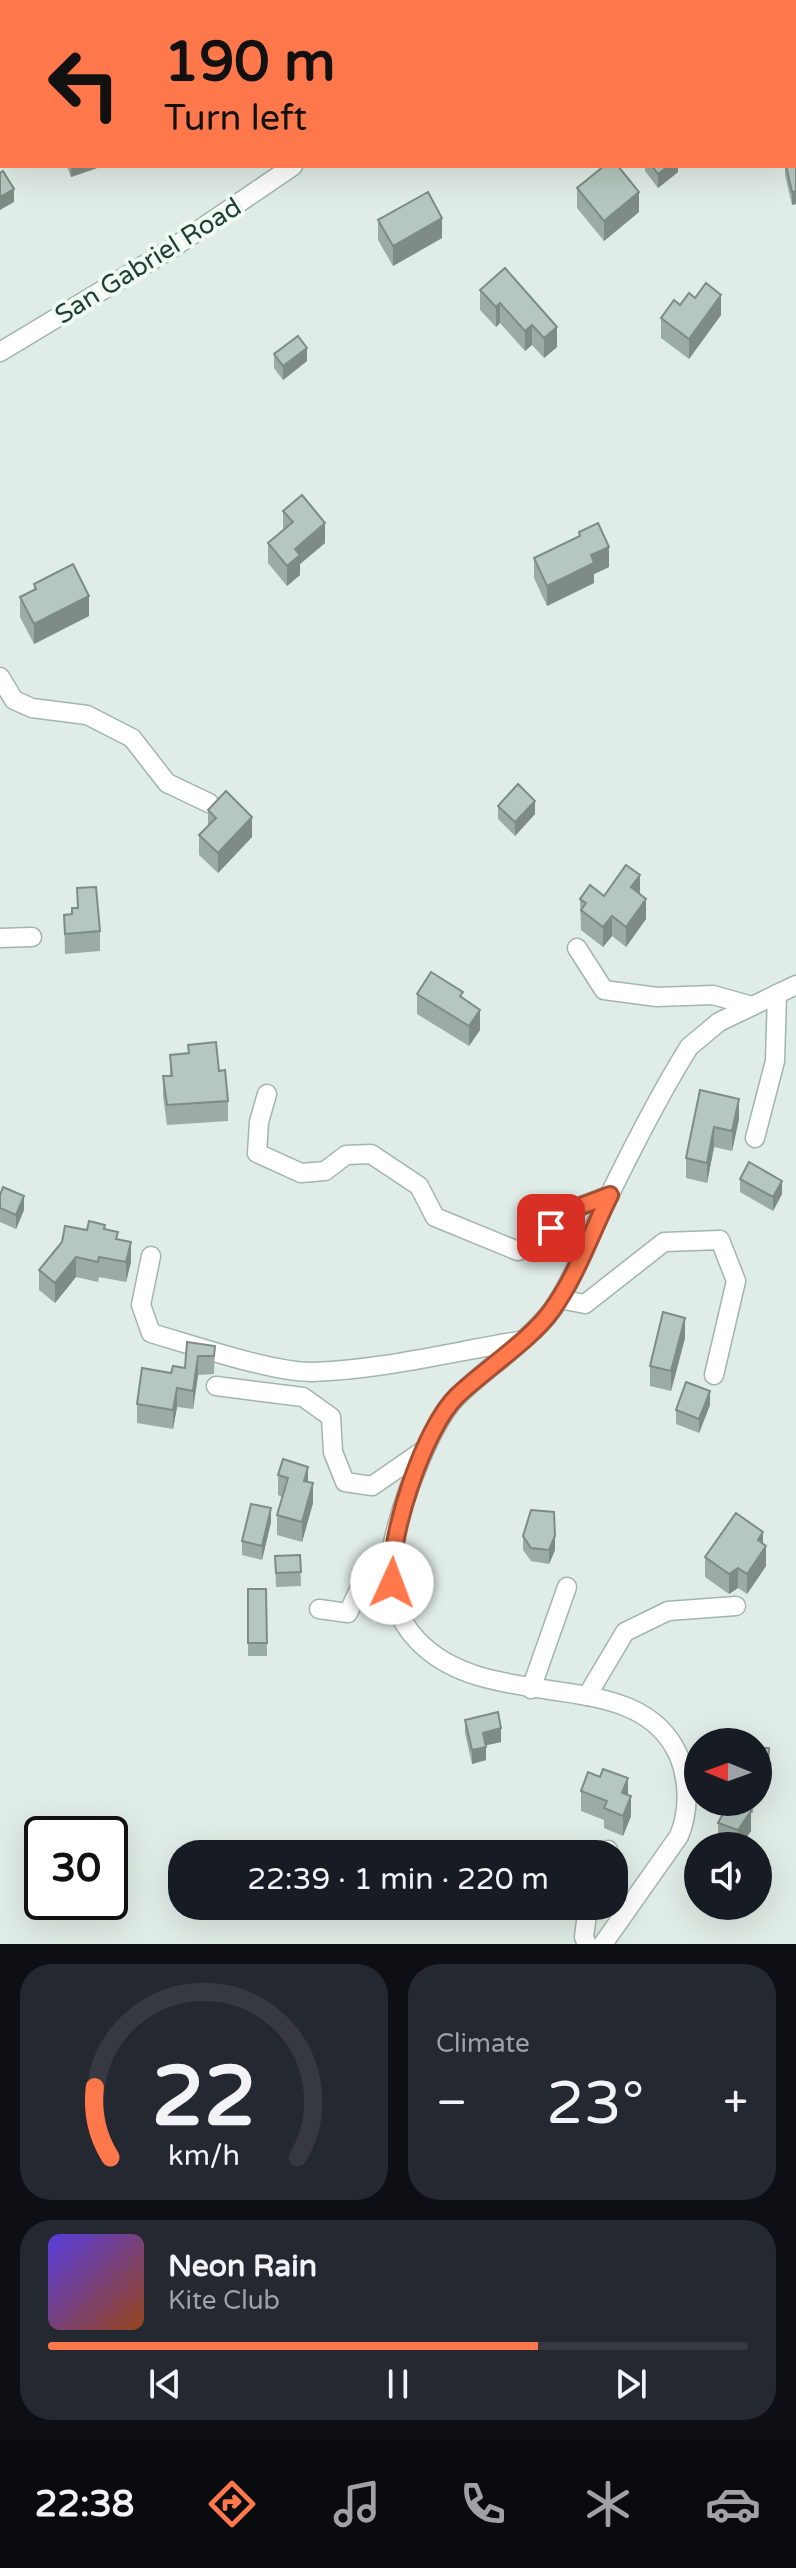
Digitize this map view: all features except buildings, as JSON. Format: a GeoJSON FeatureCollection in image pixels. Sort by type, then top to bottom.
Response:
{"type":"FeatureCollection","features":[{"type":"Feature","properties":{"kind":"street","name":"San Gabriel Road"},"geometry":{"type":"LineString","coordinates":[[0,352],[219,218],[290,168]]}},
{"type":"Feature","properties":{"kind":"street"},"geometry":{"type":"LineString","coordinates":[[0,677],[14,700],[32,708],[87,715],[132,738],[167,783],[209,803]]}},
{"type":"Feature","properties":{"kind":"street"},"geometry":{"type":"LineString","coordinates":[[0,938],[32,937]]}},
{"type":"Feature","properties":{"kind":"street"},"geometry":{"type":"LineString","coordinates":[[577,948],[604,990],[657,997],[713,995],[752,1006]]}},
{"type":"Feature","properties":{"kind":"street"},"geometry":{"type":"LineString","coordinates":[[603,1944],[679,1836],[685,1820],[686,1782],[676,1750],[661,1727],[610,1699],[531,1689],[462,1673],[430,1654],[405,1627],[393,1601],[392,1545],[424,1450],[445,1409],[551,1313],[689,1047],[719,1022],[796,985]]}},
{"type":"Feature","properties":{"kind":"street"},"geometry":{"type":"LineString","coordinates":[[755,1138],[775,1061],[777,994]]}},
{"type":"Feature","properties":{"kind":"street"},"geometry":{"type":"LineString","coordinates":[[267,1094],[259,1122],[257,1153],[301,1173],[325,1171],[346,1155],[371,1154],[419,1186],[435,1217],[518,1251],[539,1242],[563,1213],[610,1195]]}},
{"type":"Feature","properties":{"kind":"street"},"geometry":{"type":"LineString","coordinates":[[559,1299],[585,1304],[664,1242],[720,1240],[736,1281],[714,1375]]}},
{"type":"Feature","properties":{"kind":"street"},"geometry":{"type":"LineString","coordinates":[[151,1256],[141,1305],[151,1333],[237,1357],[309,1372],[380,1364],[519,1341]]}},
{"type":"Feature","properties":{"kind":"street"},"geometry":{"type":"LineString","coordinates":[[216,1386],[303,1397],[331,1417],[333,1452],[345,1482],[372,1486],[424,1450]]}},
{"type":"Feature","properties":{"kind":"street"},"geometry":{"type":"LineString","coordinates":[[319,1609],[348,1613],[372,1563],[390,1565]]}},
{"type":"Feature","properties":{"kind":"street"},"geometry":{"type":"LineString","coordinates":[[531,1689],[567,1587]]}},
{"type":"Feature","properties":{"kind":"street"},"geometry":{"type":"LineString","coordinates":[[587,1696],[625,1632],[668,1611],[736,1606]]}},
{"type":"Feature","properties":{"kind":"street"},"geometry":{"type":"LineString","coordinates":[[586,1920],[584,1937],[587,1944]]}},
{"type":"Feature","properties":{"kind":"route"},"geometry":{"type":"LineString","coordinates":[[392,1583],[392,1545],[431,1431],[457,1397],[551,1313],[576,1269],[610,1195],[563,1213],[551,1228]]}}]}
